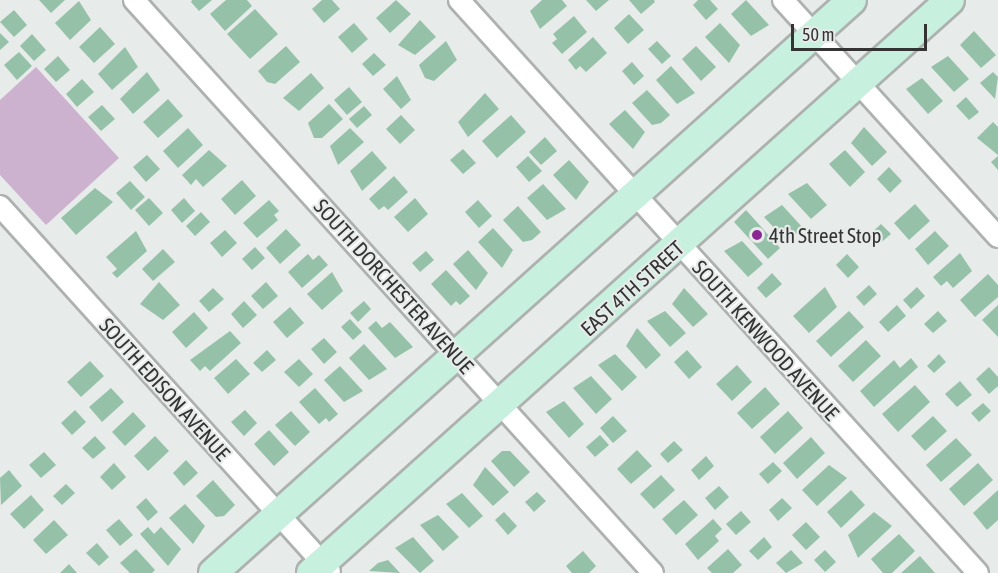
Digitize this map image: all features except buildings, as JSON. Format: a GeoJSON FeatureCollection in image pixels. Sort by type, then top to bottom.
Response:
{"type":"FeatureCollection","features":[{"type":"Feature","properties":{"kind":"street","name":"SOUTH DORCHESTER AVENUE"},"geometry":{"type":"LineString","coordinates":[[134,0],[653,573]]}},
{"type":"Feature","properties":{"kind":"street","name":"SOUTH KENWOOD AVENUE"},"geometry":{"type":"LineString","coordinates":[[459,0],[978,573]]}},
{"type":"Feature","properties":{"kind":"street"},"geometry":{"type":"LineString","coordinates":[[783,0],[998,237]]}},
{"type":"Feature","properties":{"kind":"street"},"geometry":{"type":"LineString","coordinates":[[213,573],[852,0]]}},
{"type":"Feature","properties":{"kind":"street","name":"EAST 4TH STREET"},"geometry":{"type":"LineString","coordinates":[[322,570],[950,0]]}},
{"type":"Feature","properties":{"kind":"street","name":"SOUTH EDISON AVENUE"},"geometry":{"type":"LineString","coordinates":[[0,206],[278,515],[322,570]]}},
{"type":"Feature","properties":{"kind":"shaded area"},"geometry":{"type":"Polygon","coordinates":[[[36,67],[119,158],[46,225],[0,175],[0,100],[36,67]]]}},
{"type":"Feature","properties":{"kind":"place","name":"4th Street Stop"},"geometry":{"type":"Point","coordinates":[757,235]}}]}
